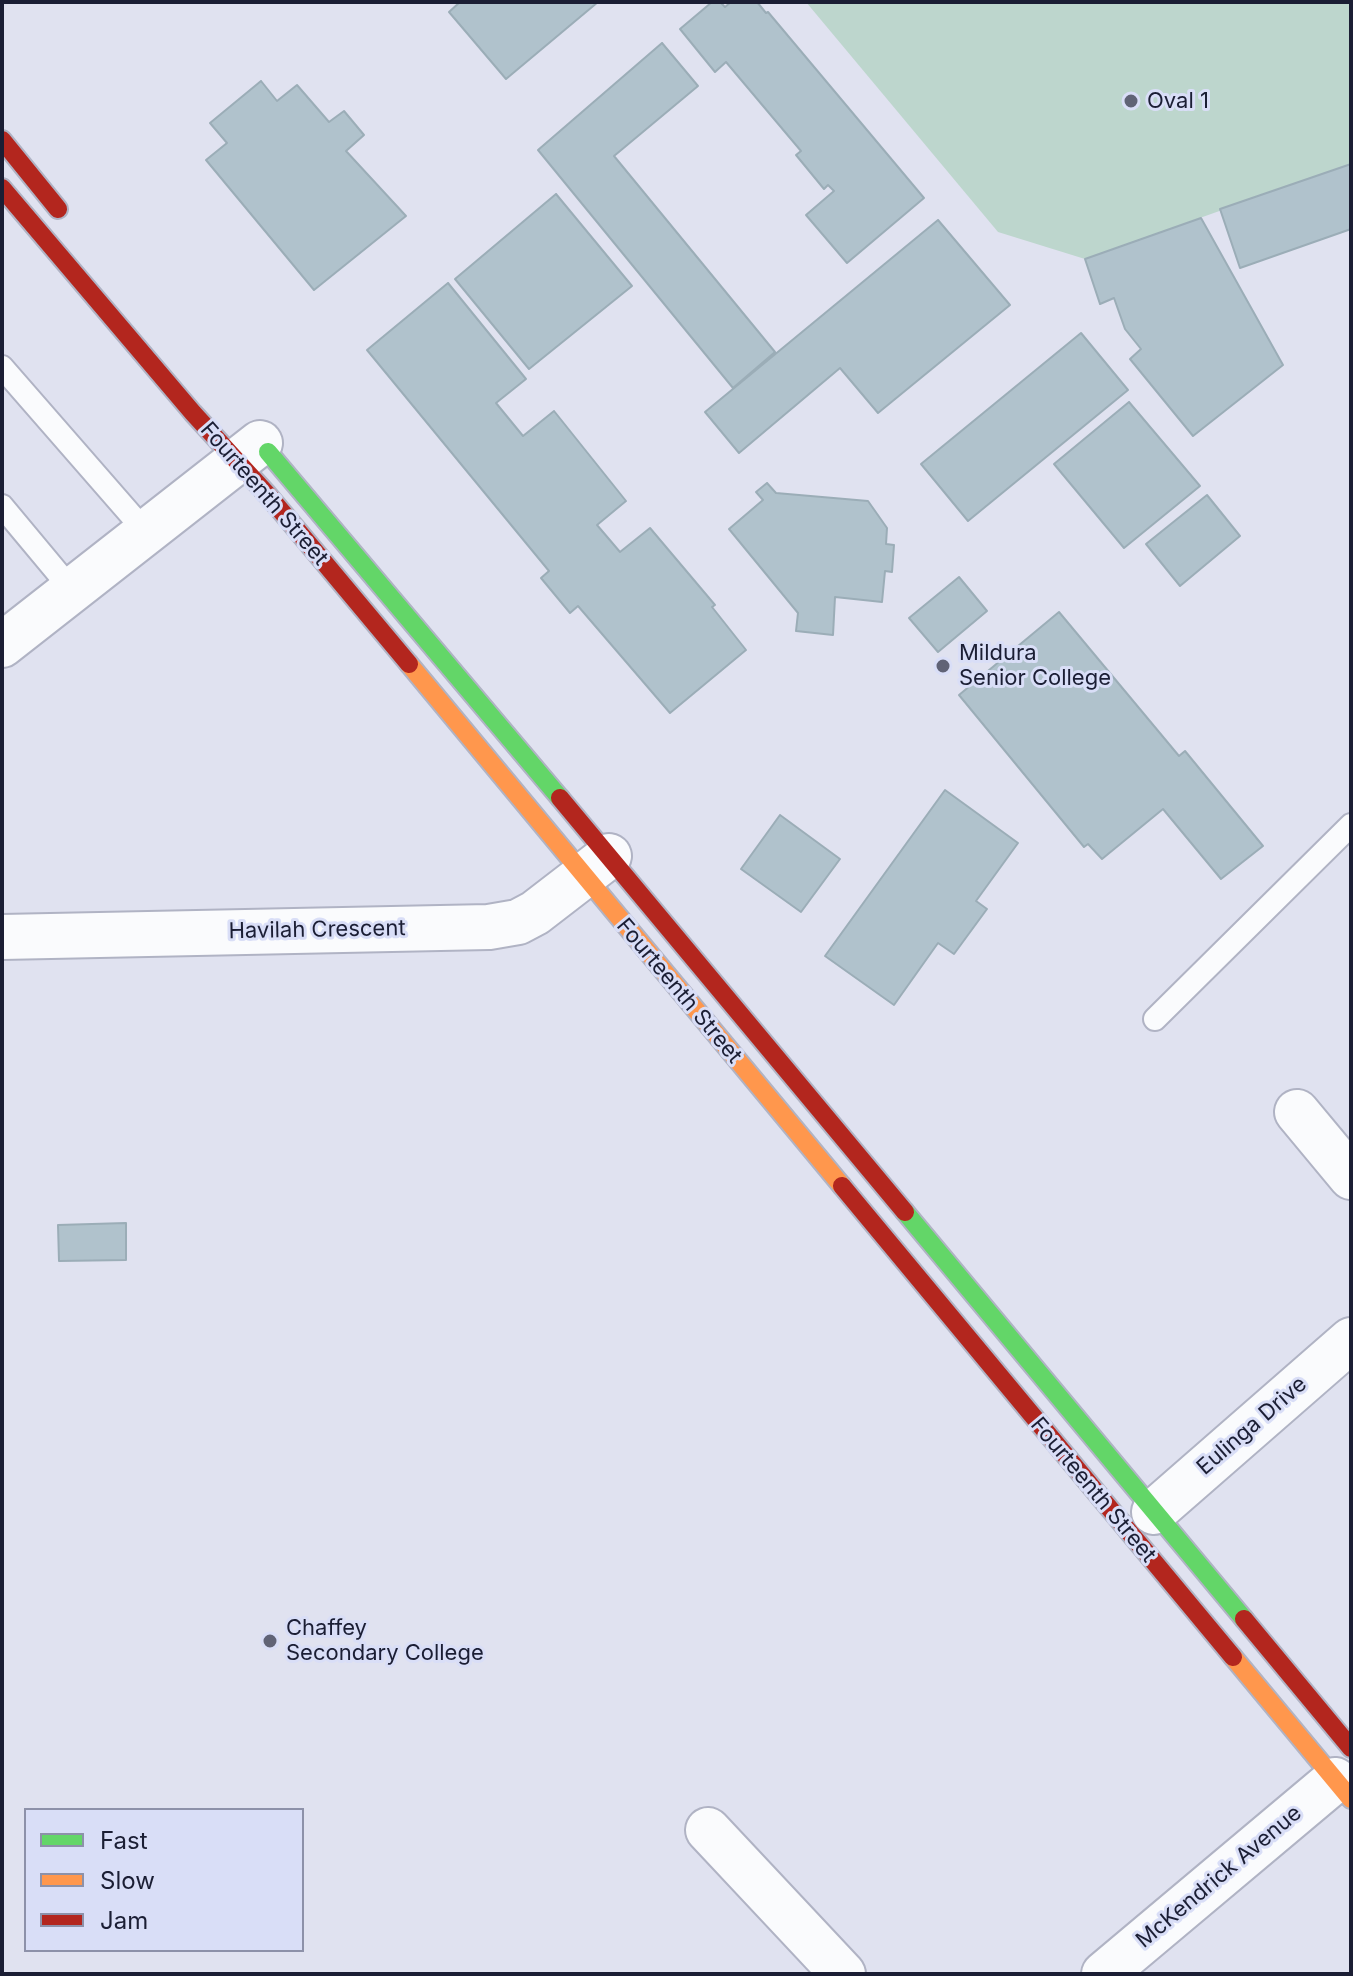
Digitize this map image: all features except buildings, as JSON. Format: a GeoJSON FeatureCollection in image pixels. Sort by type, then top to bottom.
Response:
{"type":"FeatureCollection","features":[{"type":"Feature","properties":{"kind":"street"},"geometry":{"type":"LineString","coordinates":[[2,140],[71,225]]}},
{"type":"Feature","properties":{"kind":"street","name":"Fourteenth Street"},"geometry":{"type":"LineString","coordinates":[[5,195],[249,446],[310,498],[596,866],[1346,1776]]}},
{"type":"Feature","properties":{"kind":"street"},"geometry":{"type":"LineString","coordinates":[[2,645],[249,446]]}},
{"type":"Feature","properties":{"kind":"street","name":"Fourteenth Street"},"geometry":{"type":"LineString","coordinates":[[249,446],[267,494],[596,866],[1154,1512],[1346,1776]]}},
{"type":"Feature","properties":{"kind":"street","name":"Havilah Crescent"},"geometry":{"type":"LineString","coordinates":[[2,937],[489,927],[518,922],[535,913],[596,866]]}},
{"type":"Feature","properties":{"kind":"street"},"geometry":{"type":"LineString","coordinates":[[1297,1112],[1351,1177]]}},
{"type":"Feature","properties":{"kind":"street","name":"Eulinga Drive"},"geometry":{"type":"LineString","coordinates":[[1154,1512],[1351,1340]]}},
{"type":"Feature","properties":{"kind":"street","name":"McKendrick Avenue"},"geometry":{"type":"LineString","coordinates":[[1104,1974],[1346,1776]]}},
{"type":"Feature","properties":{"kind":"street"},"geometry":{"type":"LineString","coordinates":[[708,1830],[843,1974]]}},
{"type":"Feature","properties":{"kind":"lane"},"geometry":{"type":"LineString","coordinates":[[5,195],[32,178]]}},
{"type":"Feature","properties":{"kind":"lane"},"geometry":{"type":"LineString","coordinates":[[2,367],[145,531]]}},
{"type":"Feature","properties":{"kind":"lane"},"geometry":{"type":"LineString","coordinates":[[2,506],[72,590]]}},
{"type":"Feature","properties":{"kind":"lane"},"geometry":{"type":"LineString","coordinates":[[1155,1019],[1351,825]]}},
{"type":"Feature","properties":{"kind":"green space","name":"Oval 1"},"geometry":{"type":"Polygon","coordinates":[[[806,2],[1351,2],[1351,164],[1085,259],[998,232],[806,2]]]}},
{"type":"Feature","properties":{"kind":"traffic: fast"},"geometry":{"type":"LineString","coordinates":[[268,452],[560,798]]}},
{"type":"Feature","properties":{"kind":"traffic: fast"},"geometry":{"type":"LineString","coordinates":[[905,1212],[1244,1619]]}},
{"type":"Feature","properties":{"kind":"traffic: slow"},"geometry":{"type":"LineString","coordinates":[[409,664],[842,1186]]}},
{"type":"Feature","properties":{"kind":"traffic: slow"},"geometry":{"type":"LineString","coordinates":[[1233,1657],[1351,1799]]}},
{"type":"Feature","properties":{"kind":"traffic: jam"},"geometry":{"type":"LineString","coordinates":[[2,140],[58,209]]}},
{"type":"Feature","properties":{"kind":"traffic: jam"},"geometry":{"type":"LineString","coordinates":[[2,188],[193,413],[267,494],[409,664]]}},
{"type":"Feature","properties":{"kind":"traffic: jam"},"geometry":{"type":"LineString","coordinates":[[560,798],[905,1212]]}},
{"type":"Feature","properties":{"kind":"traffic: jam"},"geometry":{"type":"LineString","coordinates":[[842,1186],[1233,1657]]}},
{"type":"Feature","properties":{"kind":"traffic: jam"},"geometry":{"type":"LineString","coordinates":[[1244,1619],[1351,1748]]}},
{"type":"Feature","properties":{"kind":"place","name":"Oval 1"},"geometry":{"type":"Point","coordinates":[1131,101]}},
{"type":"Feature","properties":{"kind":"place","name":"Mildura Senior College"},"geometry":{"type":"Point","coordinates":[943,666]}},
{"type":"Feature","properties":{"kind":"place","name":"Chaffey Secondary College"},"geometry":{"type":"Point","coordinates":[270,1641]}}]}
